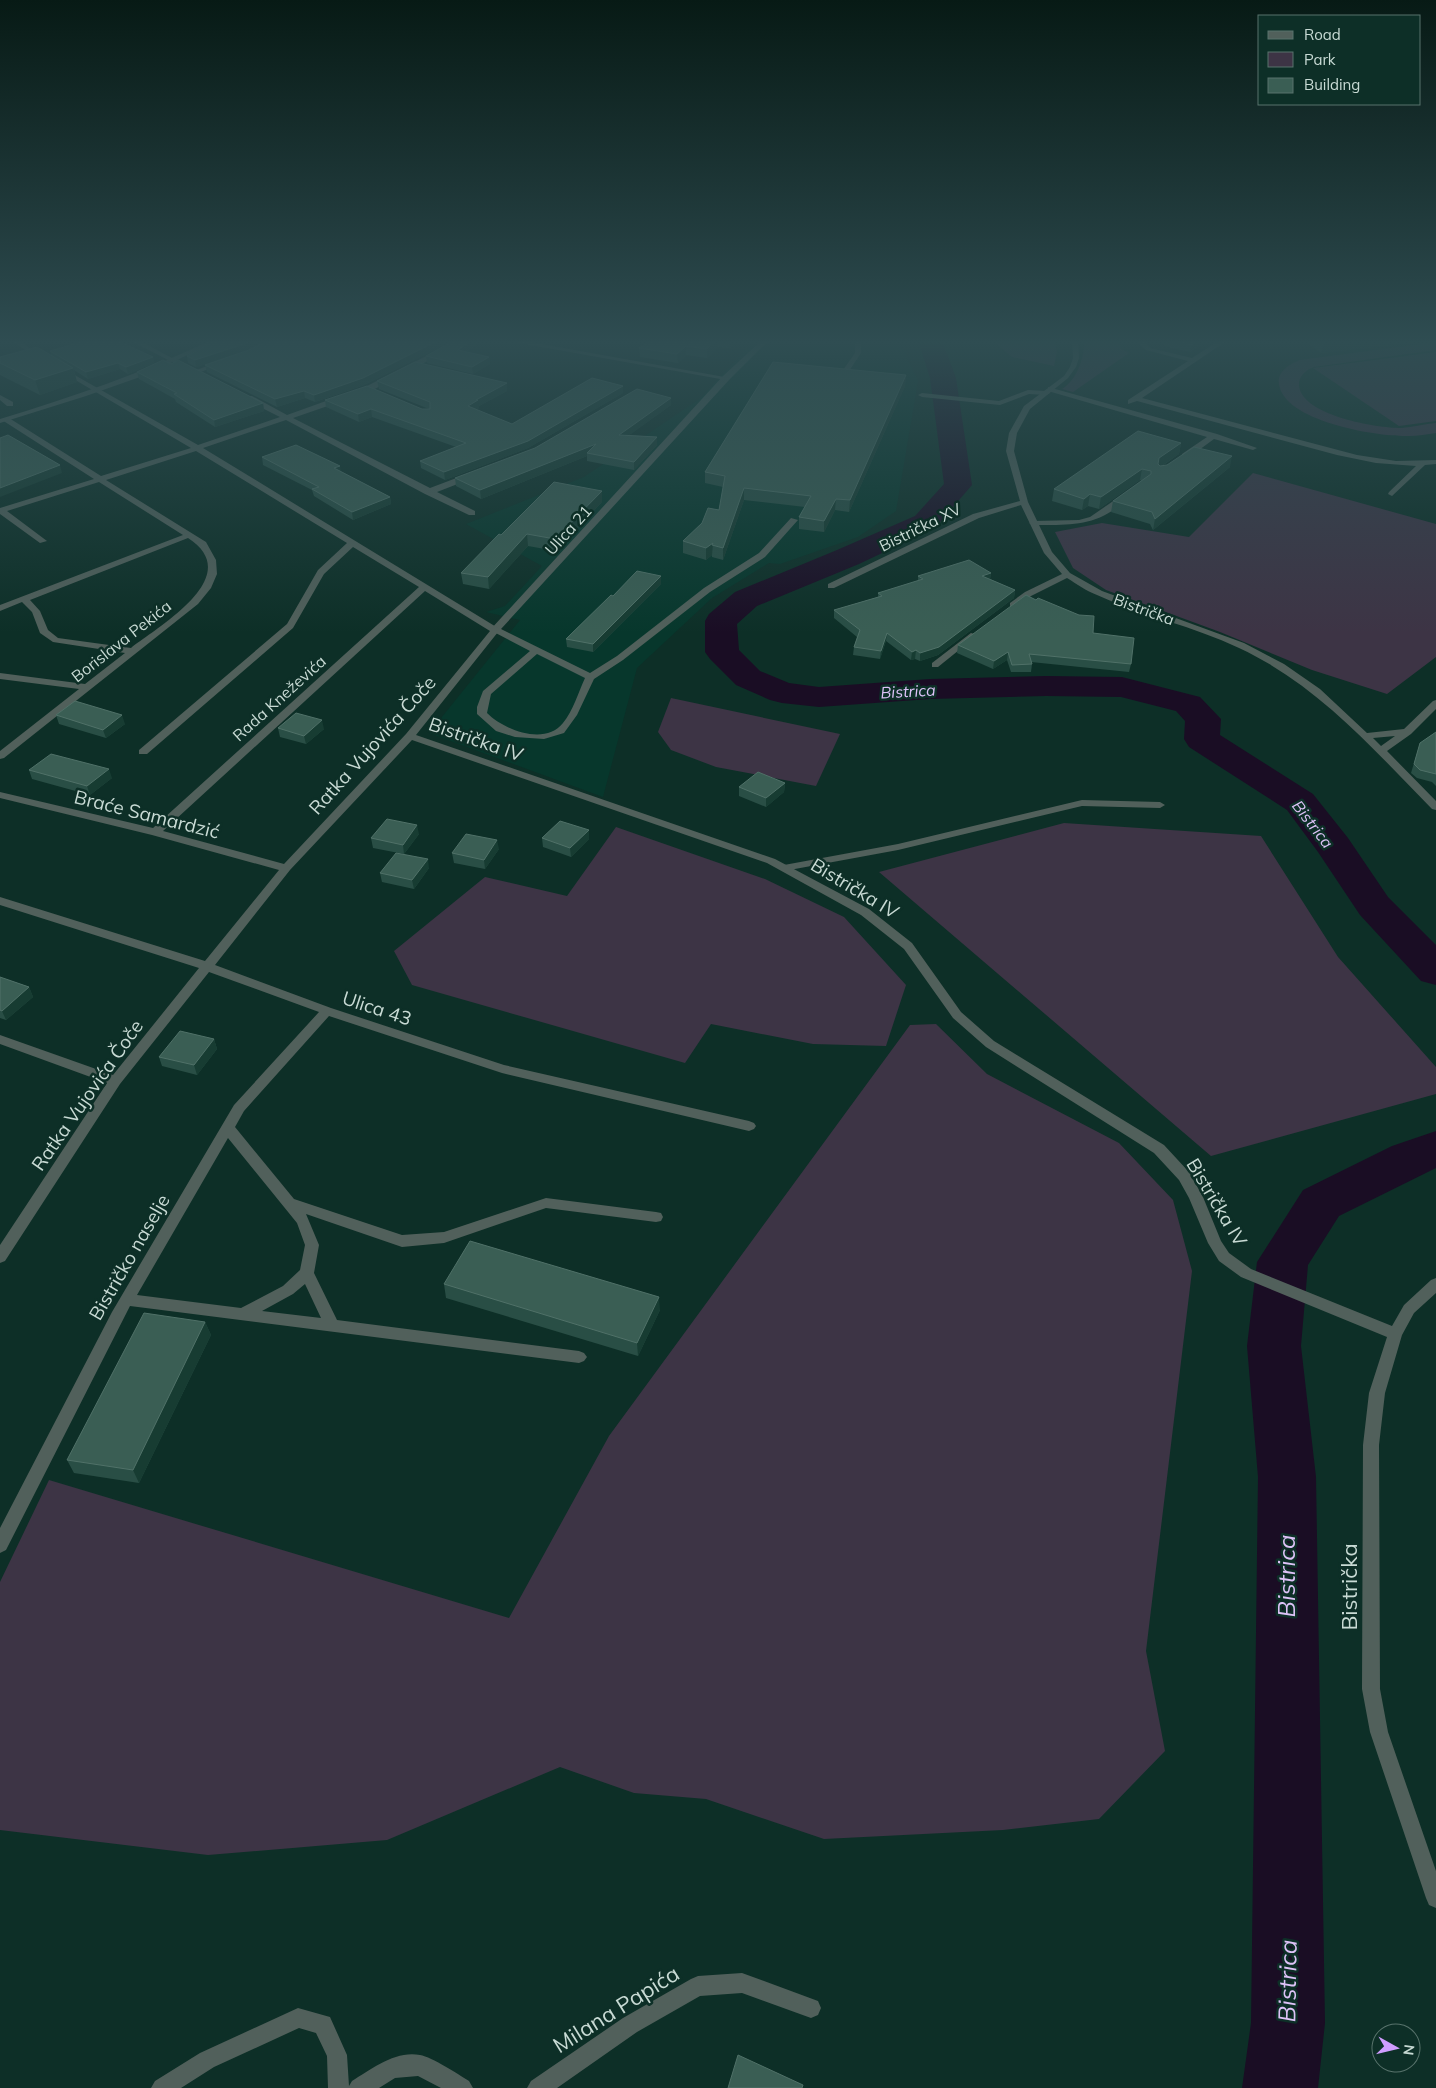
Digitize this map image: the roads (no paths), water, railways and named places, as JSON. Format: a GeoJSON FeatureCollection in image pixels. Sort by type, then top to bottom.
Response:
{"type":"FeatureCollection","features":[{"type":"Feature","properties":{"kind":"street","name":"Borislava Pekića"},"geometry":{"type":"LineString","coordinates":[[0,756],[130,651],[195,602],[209,587],[214,573],[212,556],[203,544],[101,478],[31,437]]}},
{"type":"Feature","properties":{"kind":"street"},"geometry":{"type":"LineString","coordinates":[[178,437],[495,630],[590,677]]}},
{"type":"Feature","properties":{"kind":"street"},"geometry":{"type":"LineString","coordinates":[[1,511],[228,437]]}},
{"type":"Feature","properties":{"kind":"street"},"geometry":{"type":"LineString","coordinates":[[325,437],[472,513]]}},
{"type":"Feature","properties":{"kind":"street","name":"Ulica 21"},"geometry":{"type":"LineString","coordinates":[[495,630],[672,437]]}},
{"type":"Feature","properties":{"kind":"street","name":"Bistrička"},"geometry":{"type":"LineString","coordinates":[[1012,437],[1010,451],[1024,502],[1048,553],[1067,575],[1099,593],[1241,645],[1281,666],[1316,691],[1381,751],[1436,808]]}},
{"type":"Feature","properties":{"kind":"street"},"geometry":{"type":"LineString","coordinates":[[1176,463],[1212,437]]}},
{"type":"Feature","properties":{"kind":"street"},"geometry":{"type":"LineString","coordinates":[[1219,437],[1253,448]]}},
{"type":"Feature","properties":{"kind":"street"},"geometry":{"type":"LineString","coordinates":[[1279,437],[1345,455],[1422,464],[1436,462]]}},
{"type":"Feature","properties":{"kind":"street"},"geometry":{"type":"LineString","coordinates":[[1392,494],[1422,464]]}},
{"type":"Feature","properties":{"kind":"street"},"geometry":{"type":"LineString","coordinates":[[428,492],[480,473]]}},
{"type":"Feature","properties":{"kind":"street"},"geometry":{"type":"LineString","coordinates":[[1033,523],[1079,522],[1093,519],[1129,494]]}},
{"type":"Feature","properties":{"kind":"street","name":"Bistrička XV"},"geometry":{"type":"LineString","coordinates":[[831,586],[976,516],[1024,502]]}},
{"type":"Feature","properties":{"kind":"street"},"geometry":{"type":"LineString","coordinates":[[1,511],[43,541]]}},
{"type":"Feature","properties":{"kind":"street"},"geometry":{"type":"LineString","coordinates":[[536,650],[486,693],[482,714],[500,729],[539,737],[555,734],[566,727],[590,677],[620,658],[706,590],[762,555],[794,520]]}},
{"type":"Feature","properties":{"kind":"street"},"geometry":{"type":"LineString","coordinates":[[0,608],[190,535]]}},
{"type":"Feature","properties":{"kind":"street"},"geometry":{"type":"LineString","coordinates":[[143,752],[290,626],[300,614],[320,573],[332,559],[353,543]]}},
{"type":"Feature","properties":{"kind":"street"},"geometry":{"type":"LineString","coordinates":[[1006,610],[1028,594],[1067,575]]}},
{"type":"Feature","properties":{"kind":"street","name":"Rada Kneževića"},"geometry":{"type":"LineString","coordinates":[[155,832],[424,587]]}},
{"type":"Feature","properties":{"kind":"street"},"geometry":{"type":"LineString","coordinates":[[24,599],[36,612],[41,629],[46,636],[56,640],[130,651]]}},
{"type":"Feature","properties":{"kind":"street","name":"Ratka Vujovića Čoče"},"geometry":{"type":"LineString","coordinates":[[0,1257],[115,1081],[286,868],[410,736],[495,630]]}},
{"type":"Feature","properties":{"kind":"street"},"geometry":{"type":"LineString","coordinates":[[935,666],[976,632]]}},
{"type":"Feature","properties":{"kind":"street"},"geometry":{"type":"LineString","coordinates":[[0,676],[87,687]]}},
{"type":"Feature","properties":{"kind":"street"},"geometry":{"type":"LineString","coordinates":[[1381,751],[1407,732],[1436,703]]}},
{"type":"Feature","properties":{"kind":"street"},"geometry":{"type":"LineString","coordinates":[[1364,736],[1407,732]]}},
{"type":"Feature","properties":{"kind":"street","name":"Bistrička IV"},"geometry":{"type":"LineString","coordinates":[[410,736],[772,861],[865,912],[894,933],[908,946],[957,1015],[990,1044],[1159,1149],[1184,1176],[1196,1197],[1215,1243],[1224,1257],[1246,1274],[1394,1334]]}},
{"type":"Feature","properties":{"kind":"street","name":"Braće Samardzić"},"geometry":{"type":"LineString","coordinates":[[0,796],[155,832],[286,868]]}},
{"type":"Feature","properties":{"kind":"street"},"geometry":{"type":"LineString","coordinates":[[784,868],[898,847],[1082,803],[1160,806]]}},
{"type":"Feature","properties":{"kind":"street","name":"Ulica 43"},"geometry":{"type":"LineString","coordinates":[[0,901],[206,966],[327,1011],[502,1069],[749,1126]]}},
{"type":"Feature","properties":{"kind":"street","name":"Bistričko naselje"},"geometry":{"type":"LineString","coordinates":[[0,1545],[126,1300],[239,1108],[327,1011]]}},
{"type":"Feature","properties":{"kind":"street"},"geometry":{"type":"LineString","coordinates":[[0,1039],[115,1081]]}},
{"type":"Feature","properties":{"kind":"street"},"geometry":{"type":"LineString","coordinates":[[228,1128],[303,1221],[312,1245],[307,1273],[332,1326]]}},
{"type":"Feature","properties":{"kind":"street"},"geometry":{"type":"LineString","coordinates":[[288,1203],[402,1241],[444,1237],[546,1203],[656,1217]]}},
{"type":"Feature","properties":{"kind":"street"},"geometry":{"type":"LineString","coordinates":[[244,1314],[288,1290],[307,1273]]}},
{"type":"Feature","properties":{"kind":"street","name":"Bistrička"},"geometry":{"type":"LineString","coordinates":[[1436,1284],[1409,1309],[1394,1334],[1377,1393],[1371,1445],[1371,1689],[1379,1732],[1388,1761],[1436,1898]]}},
{"type":"Feature","properties":{"kind":"street"},"geometry":{"type":"LineString","coordinates":[[126,1300],[579,1357]]}},
{"type":"Feature","properties":{"kind":"street","name":"Milana Papića"},"geometry":{"type":"LineString","coordinates":[[538,2088],[630,2025],[698,1986],[742,1983],[811,2008]]}},
{"type":"Feature","properties":{"kind":"street"},"geometry":{"type":"LineString","coordinates":[[162,2088],[207,2060],[298,2018],[323,2024],[337,2055],[338,2088]]}},
{"type":"Feature","properties":{"kind":"street"},"geometry":{"type":"LineString","coordinates":[[358,2088],[392,2068],[420,2064],[462,2088]]}},
{"type":"Feature","properties":{"kind":"waterway","name":"Bistrica"},"geometry":{"type":"LineString","coordinates":[[951,437],[958,485],[925,522],[848,557],[746,599],[721,621],[722,652],[748,678],[782,693],[819,697],[930,689],[1046,686],[1122,687],[1188,704],[1203,719],[1202,739],[1300,802],[1334,846],[1374,906],[1436,971]]}},
{"type":"Feature","properties":{"kind":"waterway","name":"Bistrica"},"geometry":{"type":"LineString","coordinates":[[1280,2088],[1288,2023],[1287,1477],[1274,1346],[1283,1262],[1321,1203],[1409,1159],[1436,1149]]}}]}
